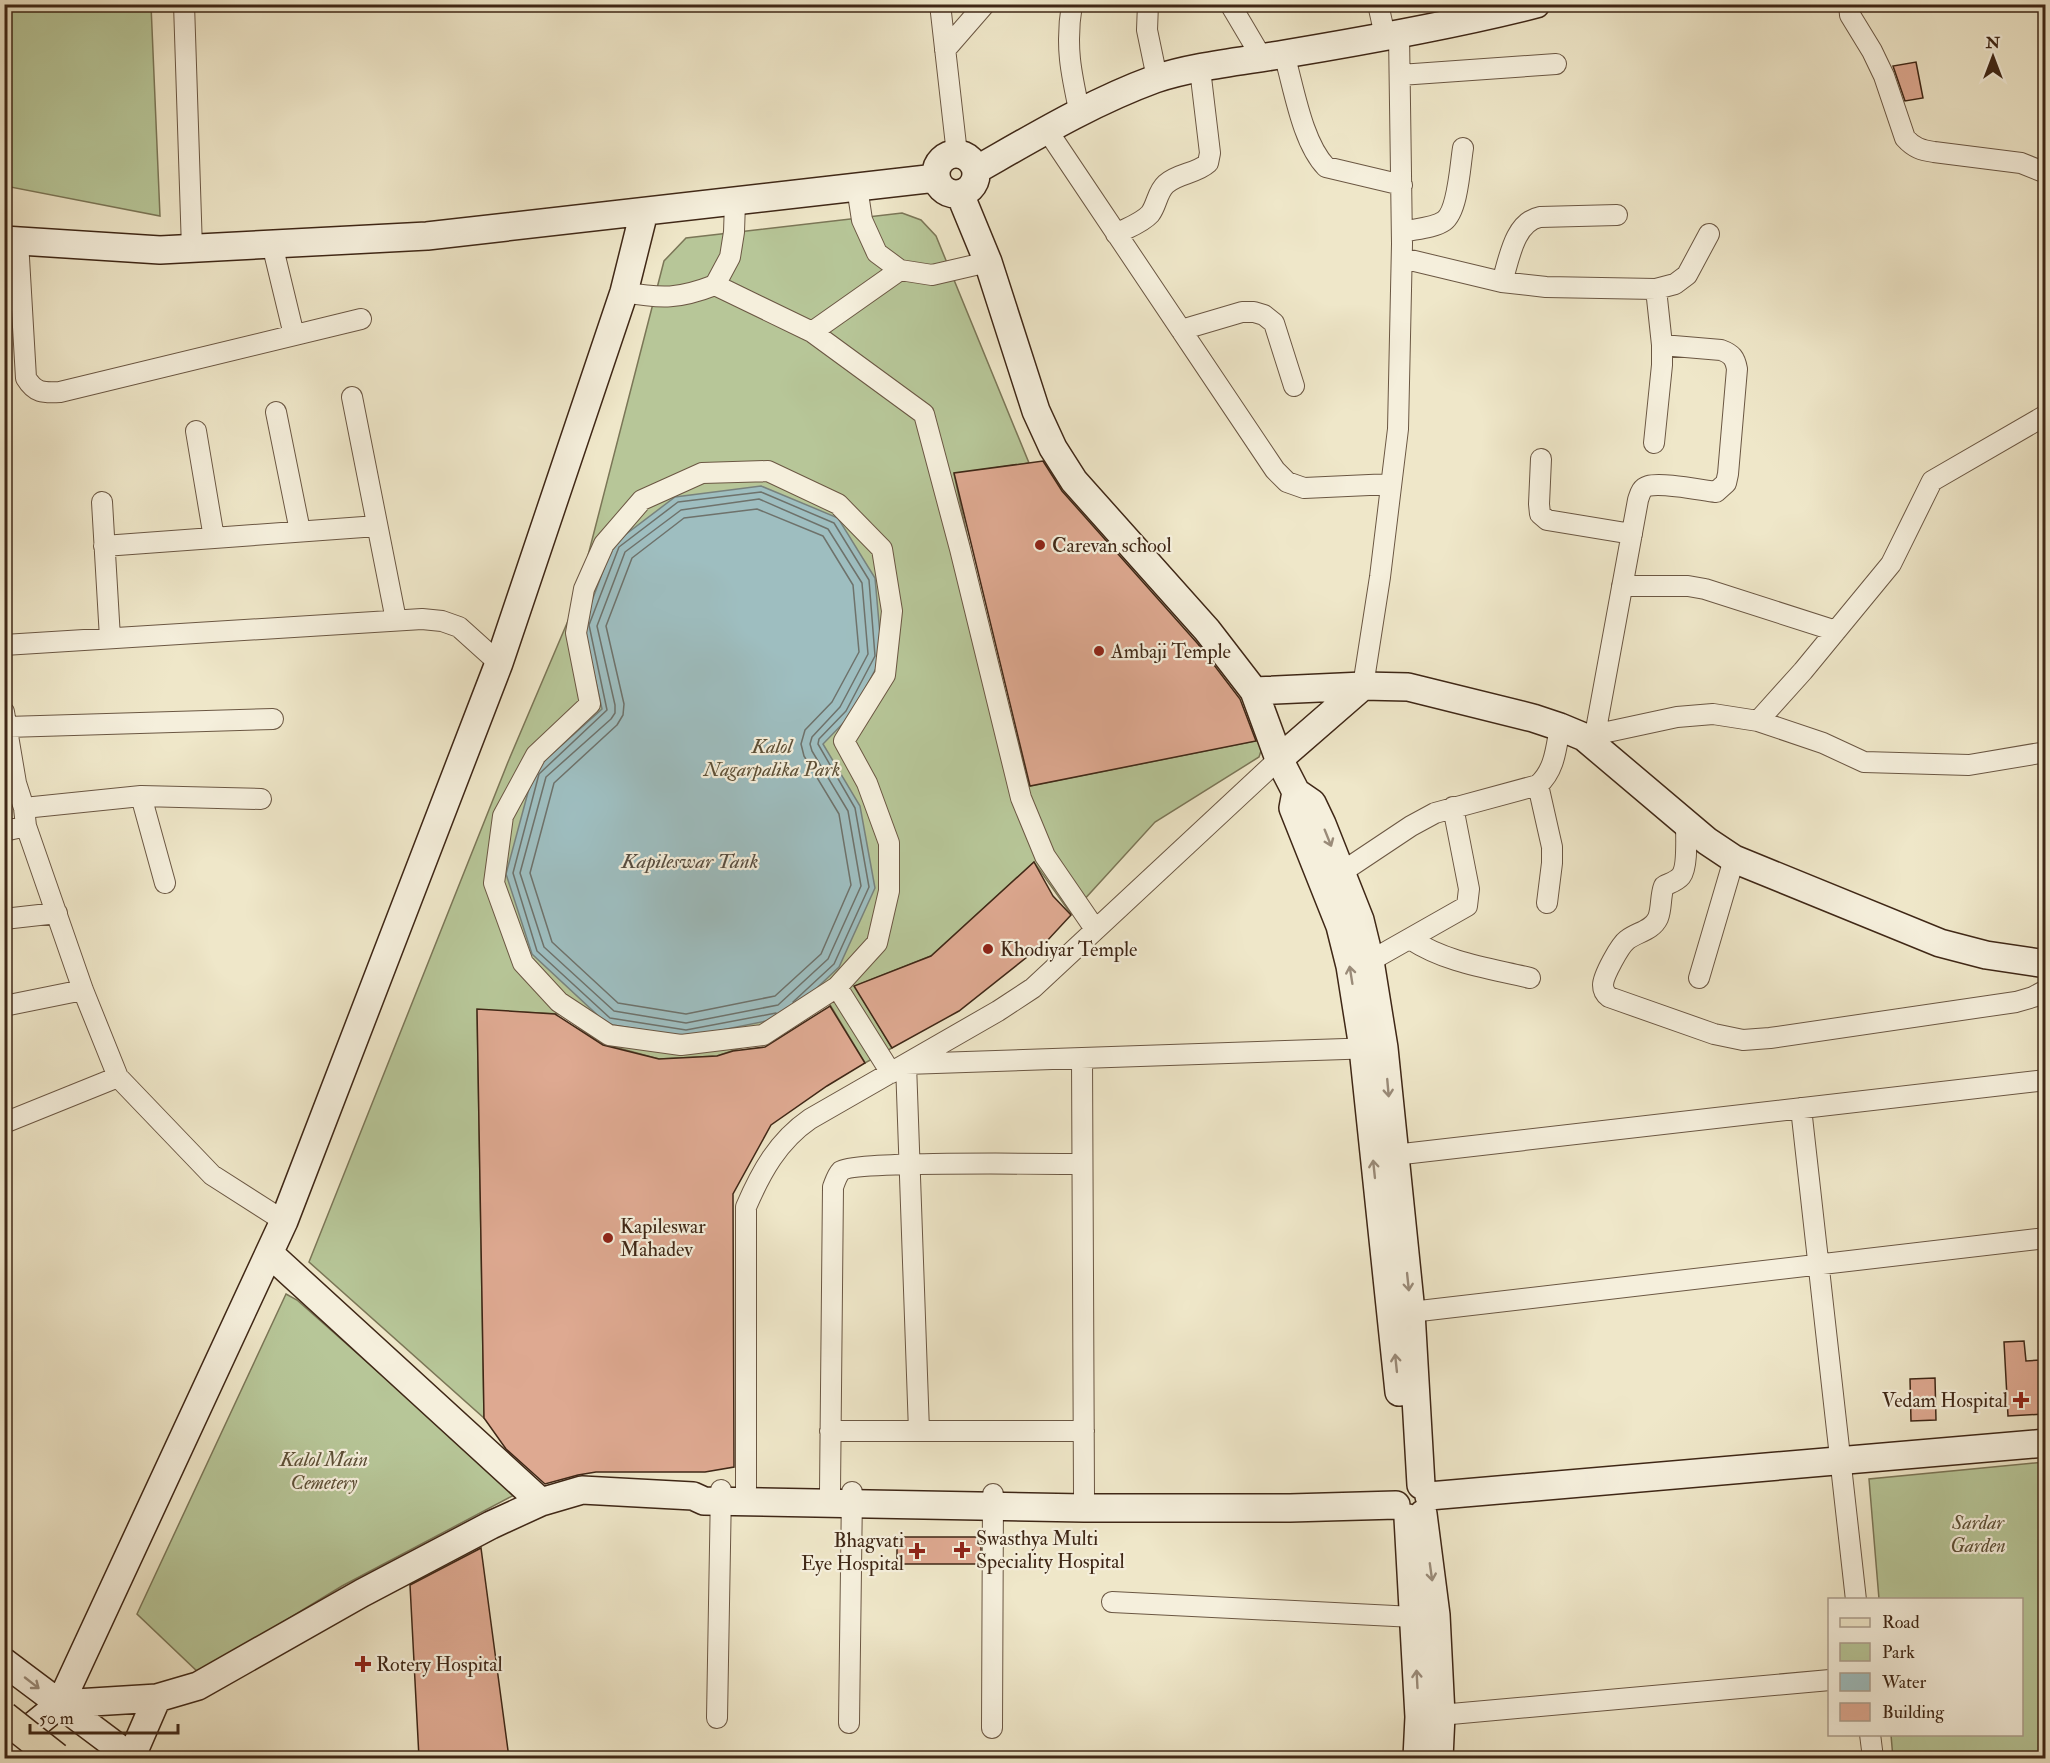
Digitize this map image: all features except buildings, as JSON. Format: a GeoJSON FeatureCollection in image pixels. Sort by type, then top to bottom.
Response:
{"type":"FeatureCollection","features":[{"type":"Feature","properties":{"kind":"main road"},"geometry":{"type":"LineString","coordinates":[[4,1717],[56,1758]]}},
{"type":"Feature","properties":{"kind":"main road"},"geometry":{"type":"LineString","coordinates":[[4,1750],[13,1758]]}},
{"type":"Feature","properties":{"kind":"street"},"geometry":{"type":"LineString","coordinates":[[184,4],[192,249]]}},
{"type":"Feature","properties":{"kind":"street"},"geometry":{"type":"LineString","coordinates":[[940,4],[945,50],[966,162],[976,179],[972,187],[960,194],[946,192],[939,186],[936,178],[936,169],[940,161],[948,155],[966,162],[1047,130],[1157,78],[1392,35],[1536,4]]}},
{"type":"Feature","properties":{"kind":"street"},"geometry":{"type":"LineString","coordinates":[[945,50],[985,4]]}},
{"type":"Feature","properties":{"kind":"street"},"geometry":{"type":"LineString","coordinates":[[1072,4],[1068,43],[1069,66],[1080,114]]}},
{"type":"Feature","properties":{"kind":"street"},"geometry":{"type":"LineString","coordinates":[[1148,4],[1147,30],[1157,78]]}},
{"type":"Feature","properties":{"kind":"street"},"geometry":{"type":"LineString","coordinates":[[1230,4],[1273,56],[1309,144],[1317,158],[1326,167],[1402,185]]}},
{"type":"Feature","properties":{"kind":"street"},"geometry":{"type":"LineString","coordinates":[[717,1718],[746,1207],[756,1183],[792,1131],[998,1011],[1033,988],[1279,759],[1363,686],[1380,577],[1398,429],[1402,258],[1400,75],[1392,35],[1378,4]]}},
{"type":"Feature","properties":{"kind":"street"},"geometry":{"type":"LineString","coordinates":[[1849,4],[1850,15],[1884,76],[1905,138],[1912,145],[1919,150],[2021,163],[2046,173]]}},
{"type":"Feature","properties":{"kind":"street"},"geometry":{"type":"LineString","coordinates":[[1400,75],[1556,64]]}},
{"type":"Feature","properties":{"kind":"street"},"geometry":{"type":"LineString","coordinates":[[1116,234],[1150,213],[1164,186],[1177,176],[1202,169],[1208,163],[1210,153],[1200,69]]}},
{"type":"Feature","properties":{"kind":"street"},"geometry":{"type":"LineString","coordinates":[[1047,130],[1275,470],[1287,482],[1304,488],[1391,484]]}},
{"type":"Feature","properties":{"kind":"street"},"geometry":{"type":"LineString","coordinates":[[1402,232],[1442,223],[1448,217],[1453,206],[1463,148]]}},
{"type":"Feature","properties":{"kind":"street"},"geometry":{"type":"LineString","coordinates":[[361,319],[60,392],[44,393],[32,387],[26,378],[11,241],[160,250],[427,236],[936,178]]}},
{"type":"Feature","properties":{"kind":"street"},"geometry":{"type":"LineString","coordinates":[[857,187],[862,220],[878,253],[900,270],[932,275],[988,262]]}},
{"type":"Feature","properties":{"kind":"street"},"geometry":{"type":"LineString","coordinates":[[960,194],[988,262],[1036,411],[1053,448],[1074,481],[1207,630],[1254,691],[1279,759],[1296,792],[1312,803],[1360,920],[1370,962],[1373,1048],[1412,1499],[1436,1615],[1430,1716],[1417,1758]]}},
{"type":"Feature","properties":{"kind":"street"},"geometry":{"type":"LineString","coordinates":[[624,292],[657,298],[691,294],[715,285],[730,257],[735,202]]}},
{"type":"Feature","properties":{"kind":"street"},"geometry":{"type":"LineString","coordinates":[[4,1750],[60,1704],[284,1221],[500,663],[624,292],[644,212]]}},
{"type":"Feature","properties":{"kind":"street"},"geometry":{"type":"LineString","coordinates":[[1502,282],[1516,241],[1524,225],[1531,219],[1617,215]]}},
{"type":"Feature","properties":{"kind":"street"},"geometry":{"type":"LineString","coordinates":[[1402,258],[1502,282],[1557,288],[1656,289],[1675,284],[1687,275],[1709,234]]}},
{"type":"Feature","properties":{"kind":"street"},"geometry":{"type":"LineString","coordinates":[[272,244],[294,335]]}},
{"type":"Feature","properties":{"kind":"street"},"geometry":{"type":"LineString","coordinates":[[812,332],[900,270]]}},
{"type":"Feature","properties":{"kind":"street"},"geometry":{"type":"LineString","coordinates":[[715,285],[812,332],[924,414],[1022,798],[1045,856],[1095,929]]}},
{"type":"Feature","properties":{"kind":"street"},"geometry":{"type":"LineString","coordinates":[[1654,443],[1662,345],[1656,289]]}},
{"type":"Feature","properties":{"kind":"street"},"geometry":{"type":"LineString","coordinates":[[1181,330],[1242,312],[1264,315],[1274,324],[1294,386]]}},
{"type":"Feature","properties":{"kind":"street"},"geometry":{"type":"LineString","coordinates":[[1342,872],[1411,826],[1435,813],[1538,785],[1546,778],[1553,763],[1580,733],[1622,586],[1641,490],[1647,486],[1658,485],[1716,492],[1726,483],[1728,474],[1737,369],[1735,359],[1729,353],[1721,350],[1662,345]]}},
{"type":"Feature","properties":{"kind":"street"},"geometry":{"type":"LineString","coordinates":[[352,397],[396,620]]}},
{"type":"Feature","properties":{"kind":"street"},"geometry":{"type":"LineString","coordinates":[[276,412],[300,531]]}},
{"type":"Feature","properties":{"kind":"street"},"geometry":{"type":"LineString","coordinates":[[1758,721],[1803,671],[1891,564],[1932,481],[2046,415]]}},
{"type":"Feature","properties":{"kind":"street"},"geometry":{"type":"LineString","coordinates":[[196,431],[214,538]]}},
{"type":"Feature","properties":{"kind":"street"},"geometry":{"type":"LineString","coordinates":[[1541,459],[1539,504],[1540,514],[1547,520],[1632,534]]}},
{"type":"Feature","properties":{"kind":"street"},"geometry":{"type":"LineString","coordinates":[[768,471],[838,504],[882,549],[892,610],[885,675],[844,741],[867,783],[889,843],[889,891],[878,943],[837,987],[764,1035],[681,1045],[609,1035],[559,1002],[523,963],[494,883],[502,816],[536,755],[590,704],[576,633],[584,589],[604,544],[642,500],[702,473],[768,471]]}},
{"type":"Feature","properties":{"kind":"street"},"geometry":{"type":"LineString","coordinates":[[102,502],[110,638]]}},
{"type":"Feature","properties":{"kind":"street"},"geometry":{"type":"LineString","coordinates":[[104,546],[377,526]]}},
{"type":"Feature","properties":{"kind":"street"},"geometry":{"type":"LineString","coordinates":[[1622,586],[1688,586],[1705,589],[1836,631]]}},
{"type":"Feature","properties":{"kind":"street"},"geometry":{"type":"LineString","coordinates":[[4,645],[396,620],[432,620],[459,627],[500,663]]}},
{"type":"Feature","properties":{"kind":"street"},"geometry":{"type":"LineString","coordinates":[[1254,691],[1363,686],[1408,687],[1580,733],[1677,717],[1713,714],[1740,716],[1824,743],[1864,762],[1969,765],[2046,752]]}},
{"type":"Feature","properties":{"kind":"street"},"geometry":{"type":"LineString","coordinates":[[273,719],[6,720],[10,784],[25,817],[83,990],[118,1077],[212,1175],[284,1221]]}},
{"type":"Feature","properties":{"kind":"street"},"geometry":{"type":"LineString","coordinates":[[1580,733],[1686,824],[1734,859],[1940,944],[1986,955],[2046,963]]}},
{"type":"Feature","properties":{"kind":"street"},"geometry":{"type":"LineString","coordinates":[[1538,785],[1552,847],[1547,903]]}},
{"type":"Feature","properties":{"kind":"street"},"geometry":{"type":"LineString","coordinates":[[1296,792],[1293,808],[1342,936],[1373,1048],[1394,1155],[1411,1312],[1414,1617],[1439,1758]]}},
{"type":"Feature","properties":{"kind":"street"},"geometry":{"type":"LineString","coordinates":[[141,796],[165,883]]}},
{"type":"Feature","properties":{"kind":"street"},"geometry":{"type":"LineString","coordinates":[[4,831],[25,817],[141,796],[261,800]]}},
{"type":"Feature","properties":{"kind":"street"},"geometry":{"type":"LineString","coordinates":[[1370,962],[1467,906],[1469,889],[1453,807]]}},
{"type":"Feature","properties":{"kind":"street"},"geometry":{"type":"LineString","coordinates":[[1686,824],[1683,875],[1664,886],[1657,919],[1651,926],[1627,939],[1621,947],[1602,987],[1610,997],[1714,1034],[1743,1040],[2016,1002],[2046,990]]}},
{"type":"Feature","properties":{"kind":"street"},"geometry":{"type":"LineString","coordinates":[[1699,978],[1734,859]]}},
{"type":"Feature","properties":{"kind":"street"},"geometry":{"type":"LineString","coordinates":[[4,919],[57,913]]}},
{"type":"Feature","properties":{"kind":"street"},"geometry":{"type":"LineString","coordinates":[[1410,939],[1450,960],[1530,978]]}},
{"type":"Feature","properties":{"kind":"street"},"geometry":{"type":"LineString","coordinates":[[837,987],[898,1068],[910,1165],[919,1431]]}},
{"type":"Feature","properties":{"kind":"street"},"geometry":{"type":"LineString","coordinates":[[4,1006],[83,990]]}},
{"type":"Feature","properties":{"kind":"street"},"geometry":{"type":"LineString","coordinates":[[898,1068],[1082,1058],[1373,1048]]}},
{"type":"Feature","properties":{"kind":"street"},"geometry":{"type":"LineString","coordinates":[[1082,1058],[1084,1495]]}},
{"type":"Feature","properties":{"kind":"street"},"geometry":{"type":"LineString","coordinates":[[4,1123],[118,1077]]}},
{"type":"Feature","properties":{"kind":"street"},"geometry":{"type":"LineString","coordinates":[[1394,1155],[2046,1080]]}},
{"type":"Feature","properties":{"kind":"street"},"geometry":{"type":"LineString","coordinates":[[1801,1108],[1856,1598]]}},
{"type":"Feature","properties":{"kind":"street"},"geometry":{"type":"LineString","coordinates":[[849,1723],[845,1495],[830,1431],[833,1187],[835,1179],[841,1171],[851,1167],[1082,1164]]}},
{"type":"Feature","properties":{"kind":"street"},"geometry":{"type":"LineString","coordinates":[[1411,1312],[2046,1238]]}},
{"type":"Feature","properties":{"kind":"street"},"geometry":{"type":"LineString","coordinates":[[270,1254],[541,1502]]}},
{"type":"Feature","properties":{"kind":"street"},"geometry":{"type":"LineString","coordinates":[[830,1431],[1084,1431]]}},
{"type":"Feature","properties":{"kind":"street"},"geometry":{"type":"LineString","coordinates":[[60,1704],[157,1698],[198,1686],[362,1593],[491,1525],[541,1502],[582,1490],[693,1496],[704,1502],[729,1493],[1290,1508],[2046,1443]]}},
{"type":"Feature","properties":{"kind":"street"},"geometry":{"type":"LineString","coordinates":[[993,1500],[1084,1495],[1412,1499]]}},
{"type":"Feature","properties":{"kind":"street"},"geometry":{"type":"LineString","coordinates":[[992,1728],[993,1500]]}},
{"type":"Feature","properties":{"kind":"street"},"geometry":{"type":"LineString","coordinates":[[1112,1602],[1414,1617]]}},
{"type":"Feature","properties":{"kind":"street"},"geometry":{"type":"LineString","coordinates":[[4,1662],[132,1758],[157,1698]]}},
{"type":"Feature","properties":{"kind":"street"},"geometry":{"type":"LineString","coordinates":[[1430,1716],[1828,1680]]}},
{"type":"Feature","properties":{"kind":"street"},"geometry":{"type":"LineString","coordinates":[[1870,1736],[1873,1758]]}},
{"type":"Feature","properties":{"kind":"green space"},"geometry":{"type":"Polygon","coordinates":[[[4,5],[151,5],[160,216],[5,186],[4,5]]]}},
{"type":"Feature","properties":{"kind":"green space","name":"Kalol Nagarpalika Park"},"geometry":{"type":"Polygon","coordinates":[[[902,213],[921,220],[936,236],[1029,463],[954,474],[984,615],[1030,786],[1265,739],[1259,757],[1155,822],[1071,914],[1034,862],[931,956],[855,986],[892,1048],[865,1063],[826,998],[770,1038],[717,1056],[659,1059],[600,1043],[561,1014],[477,1010],[484,1418],[309,1262],[508,762],[576,602],[664,261],[686,238],[902,213]]]}},
{"type":"Feature","properties":{"kind":"green space","name":"Kalol Main Cemetery"},"geometry":{"type":"Polygon","coordinates":[[[286,1294],[297,1300],[516,1494],[342,1586],[199,1673],[137,1614],[286,1294]]]}},
{"type":"Feature","properties":{"kind":"green space","name":"Sardar Garden"},"geometry":{"type":"Polygon","coordinates":[[[2045,1462],[2045,1758],[1893,1758],[1891,1736],[2023,1736],[2023,1598],[1879,1598],[1869,1479],[2045,1462]]]}},
{"type":"Feature","properties":{"kind":"water","name":"Kapileswar Tank"},"geometry":{"type":"Polygon","coordinates":[[[761,486],[838,518],[875,578],[882,657],[851,715],[823,744],[860,806],[875,888],[839,967],[786,1017],[687,1037],[607,1024],[532,954],[506,874],[534,770],[602,709],[583,625],[613,544],[675,497],[761,486]]]}},
{"type":"Feature","properties":{"kind":"place","name":"Carevan school"},"geometry":{"type":"Point","coordinates":[1040,545]}},
{"type":"Feature","properties":{"kind":"place","name":"Ambaji Temple"},"geometry":{"type":"Point","coordinates":[1099,651]}},
{"type":"Feature","properties":{"kind":"place","name":"Khodiyar Temple"},"geometry":{"type":"Point","coordinates":[988,949]}},
{"type":"Feature","properties":{"kind":"place","name":"Kapileswar Mahadev"},"geometry":{"type":"Point","coordinates":[608,1238]}},
{"type":"Feature","properties":{"kind":"place","name":"Vedam Hospital"},"geometry":{"type":"Point","coordinates":[2021,1400]}},
{"type":"Feature","properties":{"kind":"place","name":"Swasthya Multi Speciality Hospital"},"geometry":{"type":"Point","coordinates":[962,1550]}},
{"type":"Feature","properties":{"kind":"place","name":"Bhagvati Eye Hospital"},"geometry":{"type":"Point","coordinates":[917,1551]}},
{"type":"Feature","properties":{"kind":"place","name":"Rotery Hospital"},"geometry":{"type":"Point","coordinates":[363,1664]}}]}
